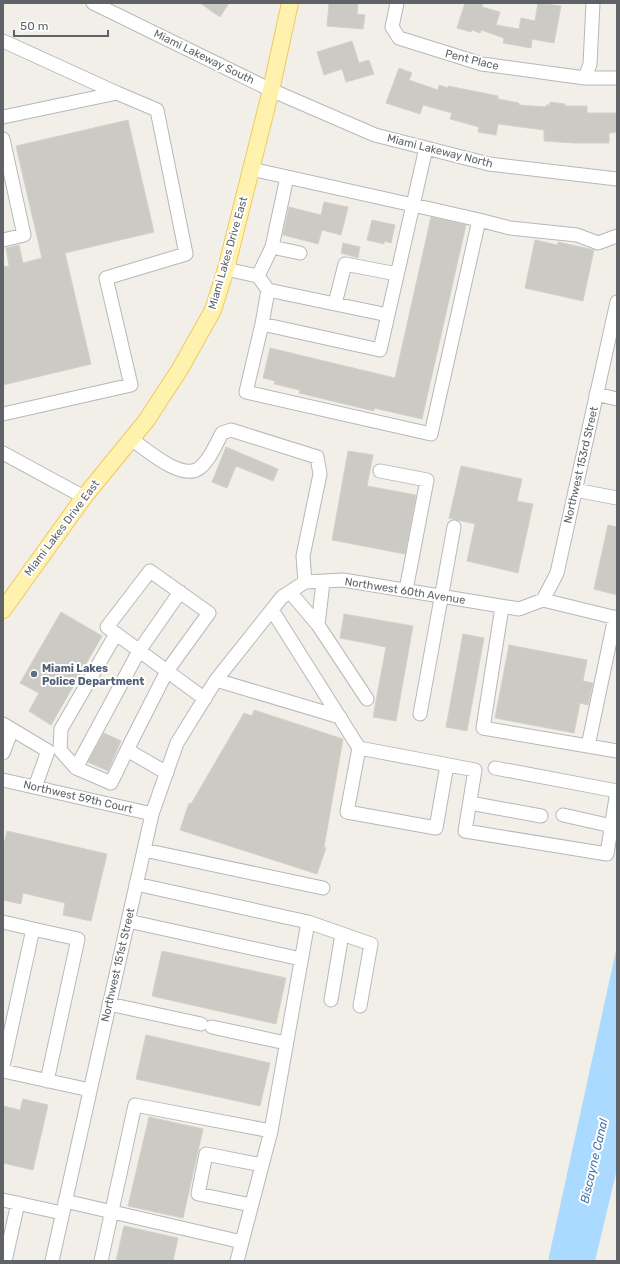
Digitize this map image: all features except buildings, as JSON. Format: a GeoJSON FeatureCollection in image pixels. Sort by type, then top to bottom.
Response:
{"type":"FeatureCollection","features":[{"type":"Feature","properties":{"kind":"main road","name":"Miami Lakes Drive East"},"geometry":{"type":"LineString","coordinates":[[3,610],[84,497],[146,421],[180,369],[213,310],[226,269],[271,90],[290,3]]}},
{"type":"Feature","properties":{"kind":"street","name":"Miami Lakeway South"},"geometry":{"type":"LineString","coordinates":[[93,3],[114,7],[271,90]]}},
{"type":"Feature","properties":{"kind":"street","name":"Pent Place"},"geometry":{"type":"LineString","coordinates":[[397,3],[392,27],[399,38],[482,64],[585,78],[617,78]]}},
{"type":"Feature","properties":{"kind":"street"},"geometry":{"type":"LineString","coordinates":[[585,78],[590,64],[593,3]]}},
{"type":"Feature","properties":{"kind":"street"},"geometry":{"type":"LineString","coordinates":[[3,41],[157,110],[186,254],[106,278],[131,385],[3,414]]}},
{"type":"Feature","properties":{"kind":"street","name":"Miami Lakeway North"},"geometry":{"type":"LineString","coordinates":[[271,90],[374,135],[489,164],[617,179]]}},
{"type":"Feature","properties":{"kind":"street"},"geometry":{"type":"LineString","coordinates":[[3,117],[117,93]]}},
{"type":"Feature","properties":{"kind":"street"},"geometry":{"type":"LineString","coordinates":[[3,139],[24,235],[3,240]]}},
{"type":"Feature","properties":{"kind":"street"},"geometry":{"type":"LineString","coordinates":[[262,324],[380,350],[426,148]]}},
{"type":"Feature","properties":{"kind":"street"},"geometry":{"type":"LineString","coordinates":[[251,169],[510,228],[577,235],[598,243],[617,236]]}},
{"type":"Feature","properties":{"kind":"street"},"geometry":{"type":"LineString","coordinates":[[258,276],[272,248],[287,177]]}},
{"type":"Feature","properties":{"kind":"street"},"geometry":{"type":"LineString","coordinates":[[268,290],[262,324],[246,392],[431,434],[479,220]]}},
{"type":"Feature","properties":{"kind":"street"},"geometry":{"type":"LineString","coordinates":[[272,248],[300,254]]}},
{"type":"Feature","properties":{"kind":"street"},"geometry":{"type":"LineString","coordinates":[[335,304],[345,264],[397,274]]}},
{"type":"Feature","properties":{"kind":"street"},"geometry":{"type":"LineString","coordinates":[[226,269],[258,276],[268,290],[388,315]]}},
{"type":"Feature","properties":{"kind":"street","name":"Northwest 153rd Street"},"geometry":{"type":"LineString","coordinates":[[543,600],[557,573],[617,302]]}},
{"type":"Feature","properties":{"kind":"street"},"geometry":{"type":"LineString","coordinates":[[596,394],[617,399]]}},
{"type":"Feature","properties":{"kind":"street"},"geometry":{"type":"LineString","coordinates":[[131,439],[179,470],[189,472],[198,469],[207,459],[222,433],[231,430],[317,457],[320,474],[303,556],[305,582],[282,597],[216,680],[340,717]]}},
{"type":"Feature","properties":{"kind":"street"},"geometry":{"type":"LineString","coordinates":[[3,453],[84,497]]}},
{"type":"Feature","properties":{"kind":"street"},"geometry":{"type":"LineString","coordinates":[[380,471],[427,480],[406,590]]}},
{"type":"Feature","properties":{"kind":"street"},"geometry":{"type":"LineString","coordinates":[[575,490],[617,498]]}},
{"type":"Feature","properties":{"kind":"street"},"geometry":{"type":"LineString","coordinates":[[420,714],[454,527]]}},
{"type":"Feature","properties":{"kind":"street"},"geometry":{"type":"LineString","coordinates":[[116,634],[61,729],[60,750],[76,768],[111,783],[167,671],[209,613],[150,571],[107,627],[139,651],[167,671],[205,699]]}},
{"type":"Feature","properties":{"kind":"street","name":"Northwest 60th Avenue"},"geometry":{"type":"LineString","coordinates":[[305,582],[343,580],[519,610],[543,600]]}},
{"type":"Feature","properties":{"kind":"street"},"geometry":{"type":"LineString","coordinates":[[318,625],[323,582]]}},
{"type":"Feature","properties":{"kind":"street"},"geometry":{"type":"LineString","coordinates":[[76,768],[139,651],[180,592]]}},
{"type":"Feature","properties":{"kind":"street"},"geometry":{"type":"LineString","coordinates":[[290,592],[318,625],[367,699]]}},
{"type":"Feature","properties":{"kind":"street"},"geometry":{"type":"LineString","coordinates":[[543,600],[616,617],[588,746]]}},
{"type":"Feature","properties":{"kind":"street"},"geometry":{"type":"LineString","coordinates":[[502,607],[483,728],[617,751]]}},
{"type":"Feature","properties":{"kind":"street"},"geometry":{"type":"LineString","coordinates":[[272,610],[359,748],[347,812],[436,828],[447,764]]}},
{"type":"Feature","properties":{"kind":"street","name":"Northwest 151st Street"},"geometry":{"type":"LineString","coordinates":[[52,1261],[152,814],[177,743],[216,680]]}},
{"type":"Feature","properties":{"kind":"street"},"geometry":{"type":"LineString","coordinates":[[3,753],[8,727],[48,751],[35,787]]}},
{"type":"Feature","properties":{"kind":"street"},"geometry":{"type":"LineString","coordinates":[[359,748],[475,770],[465,831],[607,854],[617,790],[495,768]]}},
{"type":"Feature","properties":{"kind":"street"},"geometry":{"type":"LineString","coordinates":[[127,750],[167,773]]}},
{"type":"Feature","properties":{"kind":"street","name":"Northwest 59th Court"},"geometry":{"type":"LineString","coordinates":[[3,780],[152,814]]}},
{"type":"Feature","properties":{"kind":"street"},"geometry":{"type":"LineString","coordinates":[[470,803],[541,816]]}},
{"type":"Feature","properties":{"kind":"street"},"geometry":{"type":"LineString","coordinates":[[562,815],[612,826]]}},
{"type":"Feature","properties":{"kind":"street"},"geometry":{"type":"LineString","coordinates":[[144,850],[323,888]]}},
{"type":"Feature","properties":{"kind":"street"},"geometry":{"type":"LineString","coordinates":[[136,884],[308,922],[371,944],[360,1006]]}},
{"type":"Feature","properties":{"kind":"street"},"geometry":{"type":"LineString","coordinates":[[128,921],[301,959]]}},
{"type":"Feature","properties":{"kind":"street"},"geometry":{"type":"LineString","coordinates":[[3,922],[78,939],[47,1080]]}},
{"type":"Feature","properties":{"kind":"street"},"geometry":{"type":"LineString","coordinates":[[237,1261],[270,1131],[308,922]]}},
{"type":"Feature","properties":{"kind":"street"},"geometry":{"type":"LineString","coordinates":[[3,1066],[33,929]]}},
{"type":"Feature","properties":{"kind":"street"},"geometry":{"type":"LineString","coordinates":[[331,1000],[342,934]]}},
{"type":"Feature","properties":{"kind":"street"},"geometry":{"type":"LineString","coordinates":[[109,1004],[286,1043]]}},
{"type":"Feature","properties":{"kind":"street"},"geometry":{"type":"LineString","coordinates":[[3,1071],[90,1090]]}},
{"type":"Feature","properties":{"kind":"street"},"geometry":{"type":"LineString","coordinates":[[101,1261],[135,1105],[270,1131]]}},
{"type":"Feature","properties":{"kind":"street"},"geometry":{"type":"LineString","coordinates":[[251,1205],[198,1194],[206,1154],[262,1165]]}},
{"type":"Feature","properties":{"kind":"street"},"geometry":{"type":"LineString","coordinates":[[3,1200],[18,1203],[112,1212],[242,1242]]}},
{"type":"Feature","properties":{"kind":"street"},"geometry":{"type":"LineString","coordinates":[[6,1261],[18,1203]]}},
{"type":"Feature","properties":{"kind":"water","name":"Biscayne Canal"},"geometry":{"type":"Polygon","coordinates":[[[617,946],[617,1169],[595,1261],[548,1261],[617,946]]]}},
{"type":"Feature","properties":{"kind":"place","name":"Miami Lakes Police Department"},"geometry":{"type":"Point","coordinates":[34,674]}}]}
